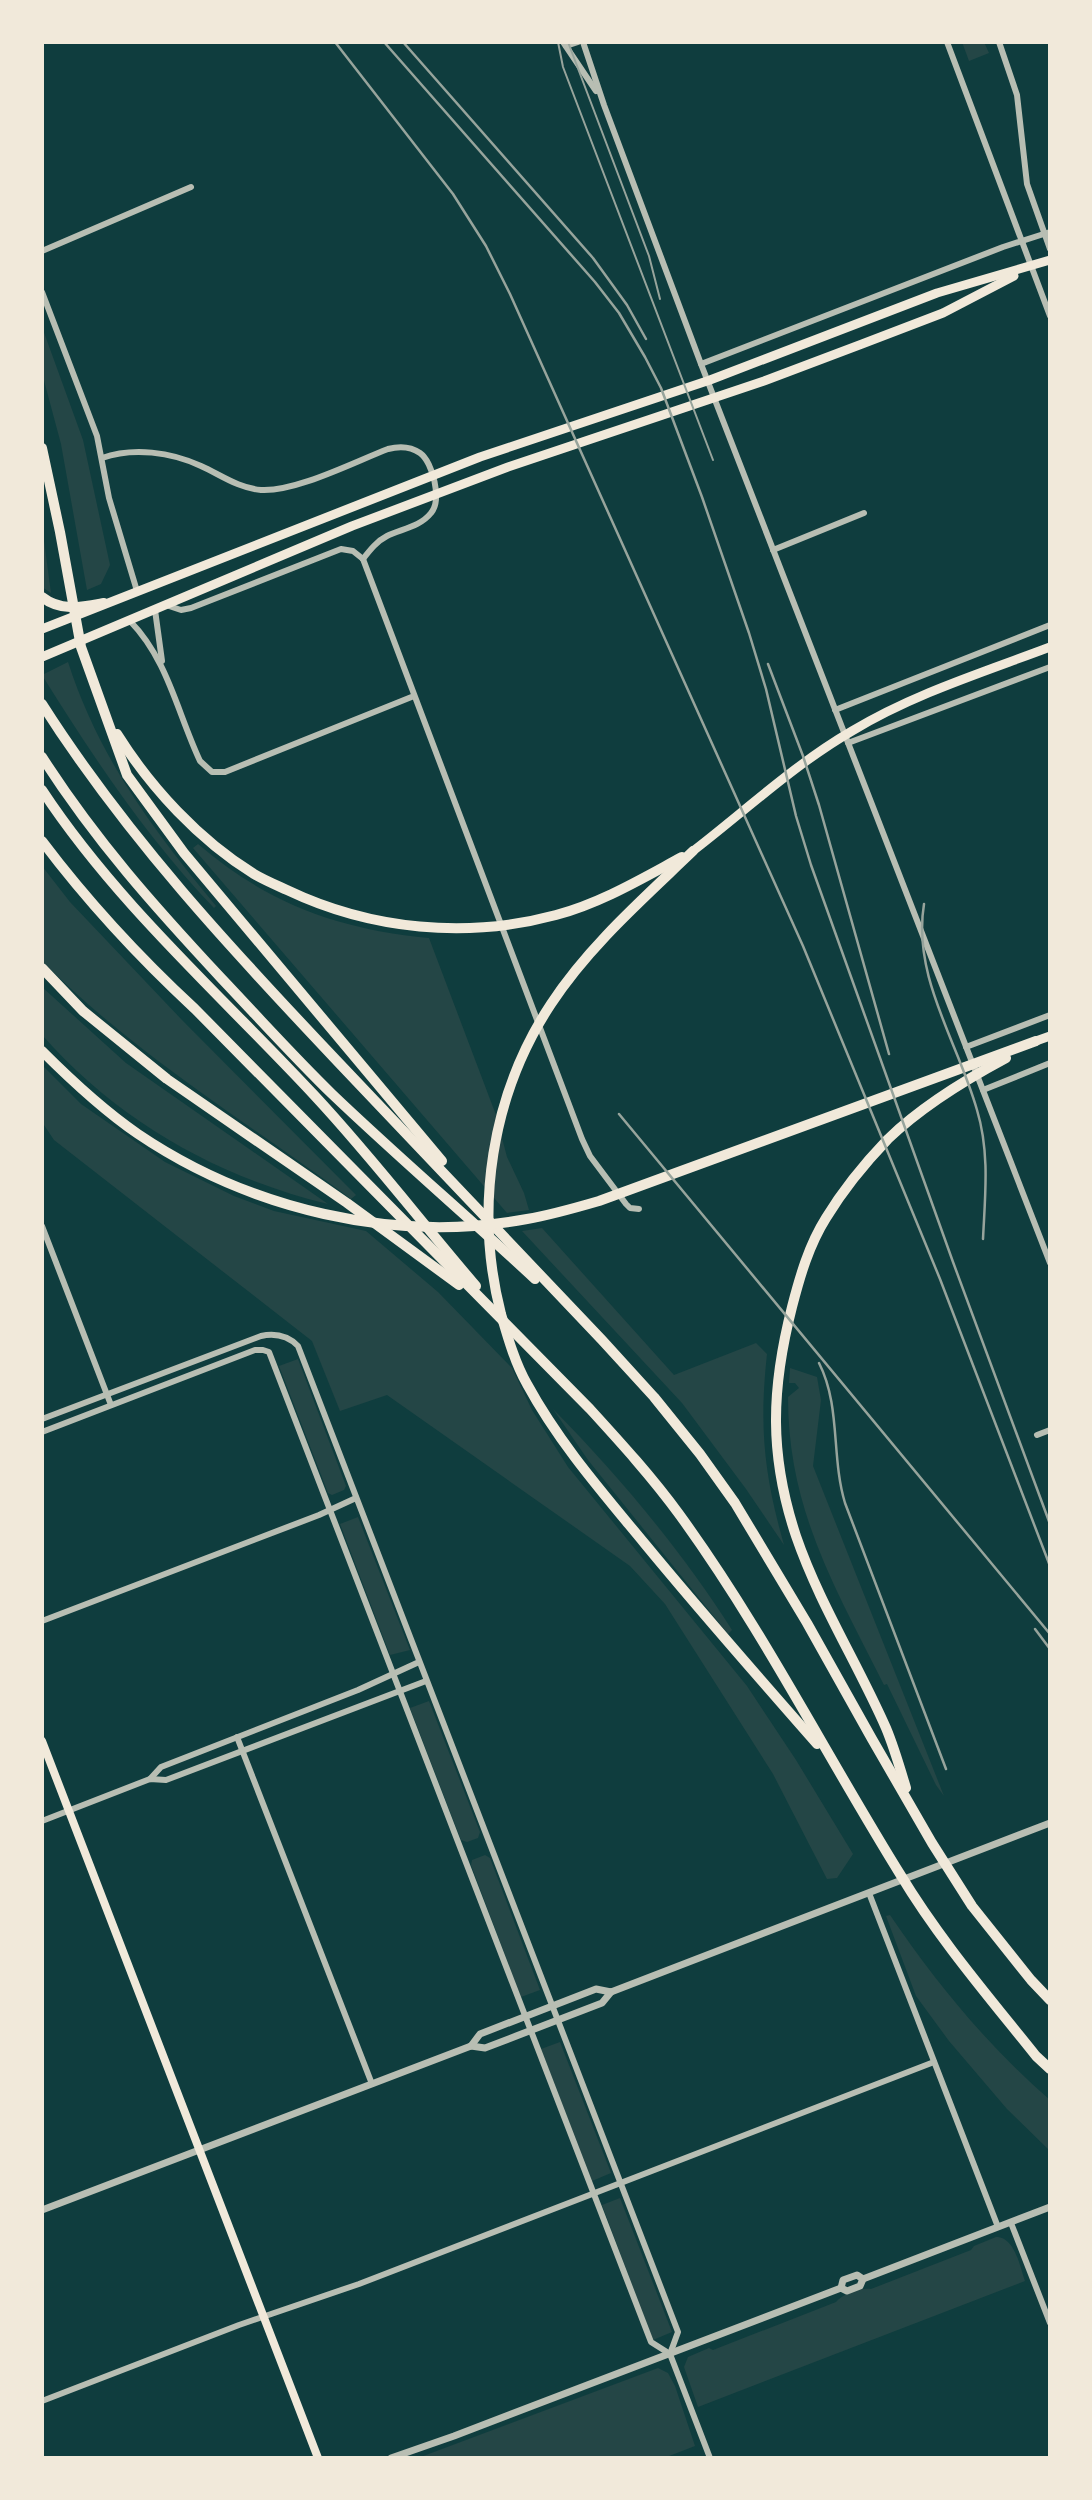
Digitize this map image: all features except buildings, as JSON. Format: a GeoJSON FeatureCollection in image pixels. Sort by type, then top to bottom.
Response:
{"type":"FeatureCollection","features":[{"type":"Feature","properties":{"kind":"highway"},"geometry":{"type":"LineString","coordinates":[[42,449],[61,532],[81,646],[93,687],[127,775],[184,853],[507,1239]]}},
{"type":"Feature","properties":{"kind":"highway"},"geometry":{"type":"LineString","coordinates":[[42,597],[53,605],[68,608],[104,603]]}},
{"type":"Feature","properties":{"kind":"highway"},"geometry":{"type":"LineString","coordinates":[[42,704],[69,747],[184,895],[243,961],[602,1340],[669,1416],[734,1503],[774,1565],[913,1809],[972,1906],[1050,2000]]}},
{"type":"Feature","properties":{"kind":"highway"},"geometry":{"type":"LineString","coordinates":[[107,718],[139,768],[205,837],[254,874],[307,900],[351,915],[437,929],[515,925],[558,915],[601,900],[693,851]]}},
{"type":"Feature","properties":{"kind":"highway"},"geometry":{"type":"LineString","coordinates":[[42,757],[76,810],[157,910],[251,1010],[331,1093],[602,1340]]}},
{"type":"Feature","properties":{"kind":"highway"},"geometry":{"type":"LineString","coordinates":[[42,790],[81,844],[148,923],[316,1097],[530,1350]]}},
{"type":"Feature","properties":{"kind":"highway"},"geometry":{"type":"LineString","coordinates":[[42,841],[71,880],[146,964],[205,1019],[607,1427],[678,1513],[747,1617],[871,1826],[937,1929],[1035,2056],[1050,2069]]}},
{"type":"Feature","properties":{"kind":"highway"},"geometry":{"type":"LineString","coordinates":[[693,851],[600,943],[566,982],[517,1066],[503,1108],[490,1175],[489,1243],[495,1288],[508,1338],[527,1384],[579,1465],[723,1639],[833,1762]]}},
{"type":"Feature","properties":{"kind":"highway"},"geometry":{"type":"LineString","coordinates":[[42,968],[83,1012],[167,1079],[347,1203],[484,1303]]}},
{"type":"Feature","properties":{"kind":"highway"},"geometry":{"type":"LineString","coordinates":[[913,1809],[887,1730],[797,1539],[780,1472],[775,1414],[779,1362],[809,1251],[824,1220],[842,1193],[890,1138],[930,1104],[1036,1041]]}},
{"type":"Feature","properties":{"kind":"highway"},"geometry":{"type":"LineString","coordinates":[[42,1051],[75,1083],[137,1133],[185,1162],[250,1192],[315,1212],[396,1225],[451,1227],[526,1220],[599,1201],[1036,1041]]}},
{"type":"Feature","properties":{"kind":"main road"},"geometry":{"type":"LineString","coordinates":[[42,629],[528,439],[710,380],[937,293],[1050,260]]}},
{"type":"Feature","properties":{"kind":"main road"},"geometry":{"type":"LineString","coordinates":[[42,657],[276,556],[402,506],[549,453],[764,381],[943,313],[1031,267]]}},
{"type":"Feature","properties":{"kind":"main road"},"geometry":{"type":"LineString","coordinates":[[693,851],[800,767],[851,731],[900,705],[1050,647]]}},
{"type":"Feature","properties":{"kind":"main road"},"geometry":{"type":"LineString","coordinates":[[1036,1041],[1050,1036]]}},
{"type":"Feature","properties":{"kind":"main road"},"geometry":{"type":"LineString","coordinates":[[42,1741],[318,2458]]}},
{"type":"Feature","properties":{"kind":"street"},"geometry":{"type":"LineString","coordinates":[[604,105],[591,81],[564,44],[580,42],[604,105],[701,364],[1050,1263]]}},
{"type":"Feature","properties":{"kind":"street"},"geometry":{"type":"LineString","coordinates":[[947,42],[1050,316]]}},
{"type":"Feature","properties":{"kind":"street"},"geometry":{"type":"LineString","coordinates":[[999,42],[1017,95],[1027,184],[1047,232],[1050,249]]}},
{"type":"Feature","properties":{"kind":"street"},"geometry":{"type":"LineString","coordinates":[[42,251],[191,187]]}},
{"type":"Feature","properties":{"kind":"street"},"geometry":{"type":"LineString","coordinates":[[701,364],[1047,232]]}},
{"type":"Feature","properties":{"kind":"street"},"geometry":{"type":"LineString","coordinates":[[42,292],[85,401],[102,458],[109,498],[137,591]]}},
{"type":"Feature","properties":{"kind":"street"},"geometry":{"type":"LineString","coordinates":[[102,458],[117,453],[171,455],[237,484],[252,489],[271,490],[296,485],[388,449],[412,449],[424,457],[434,483],[437,499],[431,514],[418,523],[380,540],[363,559]]}},
{"type":"Feature","properties":{"kind":"street"},"geometry":{"type":"LineString","coordinates":[[773,550],[864,513]]}},
{"type":"Feature","properties":{"kind":"street"},"geometry":{"type":"LineString","coordinates":[[166,605],[181,610],[191,608],[341,550],[349,550],[363,559],[582,1139],[590,1156],[626,1204],[639,1209]]}},
{"type":"Feature","properties":{"kind":"street"},"geometry":{"type":"LineString","coordinates":[[155,610],[163,666]]}},
{"type":"Feature","properties":{"kind":"street"},"geometry":{"type":"LineString","coordinates":[[130,621],[148,640],[163,666],[200,761],[212,772],[238,768],[268,753],[414,696]]}},
{"type":"Feature","properties":{"kind":"street"},"geometry":{"type":"LineString","coordinates":[[835,710],[1050,625]]}},
{"type":"Feature","properties":{"kind":"street"},"geometry":{"type":"LineString","coordinates":[[848,743],[1050,667]]}},
{"type":"Feature","properties":{"kind":"street"},"geometry":{"type":"LineString","coordinates":[[966,1047],[1050,1014]]}},
{"type":"Feature","properties":{"kind":"street"},"geometry":{"type":"LineString","coordinates":[[983,1090],[1050,1063]]}},
{"type":"Feature","properties":{"kind":"street"},"geometry":{"type":"LineString","coordinates":[[42,1226],[111,1405]]}},
{"type":"Feature","properties":{"kind":"street"},"geometry":{"type":"LineString","coordinates":[[42,1419],[267,1334],[290,1338],[298,1346],[678,2332],[670,2354]]}},
{"type":"Feature","properties":{"kind":"street"},"geometry":{"type":"LineString","coordinates":[[42,1432],[256,1350],[269,1352],[651,2342],[670,2354],[710,2458]]}},
{"type":"Feature","properties":{"kind":"street"},"geometry":{"type":"LineString","coordinates":[[1037,1434],[1050,1430]]}},
{"type":"Feature","properties":{"kind":"street"},"geometry":{"type":"LineString","coordinates":[[42,1621],[330,1510],[356,1497]]}},
{"type":"Feature","properties":{"kind":"street"},"geometry":{"type":"LineString","coordinates":[[150,1779],[161,1767],[319,1705],[419,1662]]}},
{"type":"Feature","properties":{"kind":"street"},"geometry":{"type":"LineString","coordinates":[[42,1821],[150,1779],[166,1780],[426,1681]]}},
{"type":"Feature","properties":{"kind":"street"},"geometry":{"type":"LineString","coordinates":[[319,1705],[324,1719]]}},
{"type":"Feature","properties":{"kind":"street"},"geometry":{"type":"LineString","coordinates":[[237,1737],[372,2084]]}},
{"type":"Feature","properties":{"kind":"street"},"geometry":{"type":"LineString","coordinates":[[42,2210],[471,2046],[485,2048],[557,2021],[602,2003],[611,1992],[1050,1823]]}},
{"type":"Feature","properties":{"kind":"street"},"geometry":{"type":"LineString","coordinates":[[869,1893],[998,2227]]}},
{"type":"Feature","properties":{"kind":"street"},"geometry":{"type":"LineString","coordinates":[[471,2046],[480,2034],[596,1989],[611,1992]]}},
{"type":"Feature","properties":{"kind":"street"},"geometry":{"type":"LineString","coordinates":[[42,2401],[239,2325],[359,2284],[934,2062]]}},
{"type":"Feature","properties":{"kind":"street"},"geometry":{"type":"LineString","coordinates":[[391,2458],[841,2288],[843,2280],[857,2275],[863,2279],[1050,2207]]}},
{"type":"Feature","properties":{"kind":"street"},"geometry":{"type":"LineString","coordinates":[[1011,2222],[1050,2323]]}},
{"type":"Feature","properties":{"kind":"shaded area"},"geometry":{"type":"Polygon","coordinates":[[[962,42],[984,42],[989,53],[969,61],[962,42]]]}},
{"type":"Feature","properties":{"kind":"shaded area"},"geometry":{"type":"Polygon","coordinates":[[[42,327],[83,440],[110,565],[101,584],[87,590],[61,444],[42,373],[42,327]]]}},
{"type":"Feature","properties":{"kind":"shaded area"},"geometry":{"type":"Polygon","coordinates":[[[42,526],[51,593],[42,587],[42,526]]]}},
{"type":"Feature","properties":{"kind":"shaded area"},"geometry":{"type":"Polygon","coordinates":[[[68,662],[95,730],[130,792],[216,906],[214,908],[166,854],[122,796],[42,675],[68,662]]]}},
{"type":"Feature","properties":{"kind":"shaded area"},"geometry":{"type":"Polygon","coordinates":[[[198,844],[251,883],[306,910],[364,928],[429,938],[496,1115],[507,1157],[529,1210],[507,1213],[193,848],[198,844]]]}},
{"type":"Feature","properties":{"kind":"shaded area"},"geometry":{"type":"Polygon","coordinates":[[[42,866],[70,902],[182,1020],[356,1195],[351,1199],[153,1057],[77,995],[42,961],[42,866]]]}},
{"type":"Feature","properties":{"kind":"shaded area"},"geometry":{"type":"Polygon","coordinates":[[[42,987],[126,1063],[328,1204],[287,1193],[209,1161],[172,1142],[103,1094],[42,1035],[42,987]]]}},
{"type":"Feature","properties":{"kind":"shaded area"},"geometry":{"type":"Polygon","coordinates":[[[42,1065],[81,1104],[165,1162],[234,1196],[274,1211],[366,1231],[438,1292],[512,1368],[532,1410],[568,1467],[747,1686],[853,1854],[837,1878],[827,1879],[773,1774],[665,1604],[630,1566],[387,1395],[340,1411],[312,1341],[54,1140],[42,1122],[42,1065]]]}},
{"type":"Feature","properties":{"kind":"shaded area"},"geometry":{"type":"Polygon","coordinates":[[[542,1228],[674,1375],[756,1343],[767,1354],[763,1405],[765,1451],[784,1545],[682,1403],[522,1231],[542,1228]]]}},
{"type":"Feature","properties":{"kind":"shaded area"},"geometry":{"type":"Polygon","coordinates":[[[298,1359],[346,1486],[344,1490],[332,1495],[328,1493],[279,1366],[298,1359]]]}},
{"type":"Feature","properties":{"kind":"shaded area"},"geometry":{"type":"Polygon","coordinates":[[[790,1368],[817,1377],[821,1400],[813,1466],[944,1796],[832,1581],[805,1512],[790,1438],[788,1397],[799,1388],[795,1383],[789,1383],[790,1368]]]}},
{"type":"Feature","properties":{"kind":"shaded area"},"geometry":{"type":"Polygon","coordinates":[[[553,1409],[625,1487],[670,1543],[732,1630],[728,1634],[588,1460],[553,1409]]]}},
{"type":"Feature","properties":{"kind":"shaded area"},"geometry":{"type":"Polygon","coordinates":[[[358,1517],[410,1650],[390,1655],[340,1524],[358,1517]]]}},
{"type":"Feature","properties":{"kind":"shaded area"},"geometry":{"type":"Polygon","coordinates":[[[429,1701],[480,1832],[478,1838],[467,1842],[461,1840],[410,1708],[429,1701]]]}},
{"type":"Feature","properties":{"kind":"shaded area"},"geometry":{"type":"Polygon","coordinates":[[[485,1855],[490,1858],[540,1990],[521,1997],[471,1865],[472,1860],[485,1855]]]}},
{"type":"Feature","properties":{"kind":"shaded area"},"geometry":{"type":"Polygon","coordinates":[[[890,1915],[964,2013],[1005,2058],[1050,2100],[1050,2151],[1007,2109],[949,2041],[916,1996],[886,1916],[890,1915]]]}},
{"type":"Feature","properties":{"kind":"shaded area"},"geometry":{"type":"Polygon","coordinates":[[[560,2042],[611,2173],[592,2181],[541,2049],[560,2042]]]}},
{"type":"Feature","properties":{"kind":"shaded area"},"geometry":{"type":"Polygon","coordinates":[[[620,2198],[672,2332],[653,2340],[602,2205],[620,2198]]]}},
{"type":"Feature","properties":{"kind":"shaded area"},"geometry":{"type":"Polygon","coordinates":[[[996,2237],[1002,2238],[1012,2247],[1025,2281],[698,2407],[684,2367],[688,2357],[709,2348],[713,2350],[836,2302],[852,2292],[871,2289],[971,2250],[974,2246],[996,2237]]]}},
{"type":"Feature","properties":{"kind":"shaded area"},"geometry":{"type":"Polygon","coordinates":[[[658,2368],[668,2373],[675,2386],[695,2446],[664,2458],[418,2458],[658,2368]]]}},
{"type":"Feature","properties":{"kind":"tram line"},"geometry":{"type":"LineString","coordinates":[[558,42],[563,67],[713,460]]}},
{"type":"Feature","properties":{"kind":"tram line"},"geometry":{"type":"LineString","coordinates":[[568,42],[649,256],[660,299]]}},
{"type":"Feature","properties":{"kind":"railway"},"geometry":{"type":"LineString","coordinates":[[335,42],[453,194],[486,246],[510,294],[803,946],[940,1279],[1050,1566]]}},
{"type":"Feature","properties":{"kind":"railway"},"geometry":{"type":"LineString","coordinates":[[384,42],[595,282],[619,313],[661,388],[749,633],[811,865],[1050,1524]]}},
{"type":"Feature","properties":{"kind":"railway"},"geometry":{"type":"LineString","coordinates":[[403,42],[593,258],[627,305],[646,339]]}},
{"type":"Feature","properties":{"kind":"railway"},"geometry":{"type":"LineString","coordinates":[[768,664],[819,805],[889,1054]]}},
{"type":"Feature","properties":{"kind":"railway"},"geometry":{"type":"LineString","coordinates":[[924,904],[922,931],[930,983],[969,1085],[984,1142],[986,1174],[983,1239]]}},
{"type":"Feature","properties":{"kind":"railway"},"geometry":{"type":"LineString","coordinates":[[619,1114],[1050,1634]]}},
{"type":"Feature","properties":{"kind":"railway"},"geometry":{"type":"LineString","coordinates":[[819,1363],[830,1397],[845,1503],[946,1769]]}},
{"type":"Feature","properties":{"kind":"railway"},"geometry":{"type":"LineString","coordinates":[[1035,1629],[1050,1649]]}}]}
